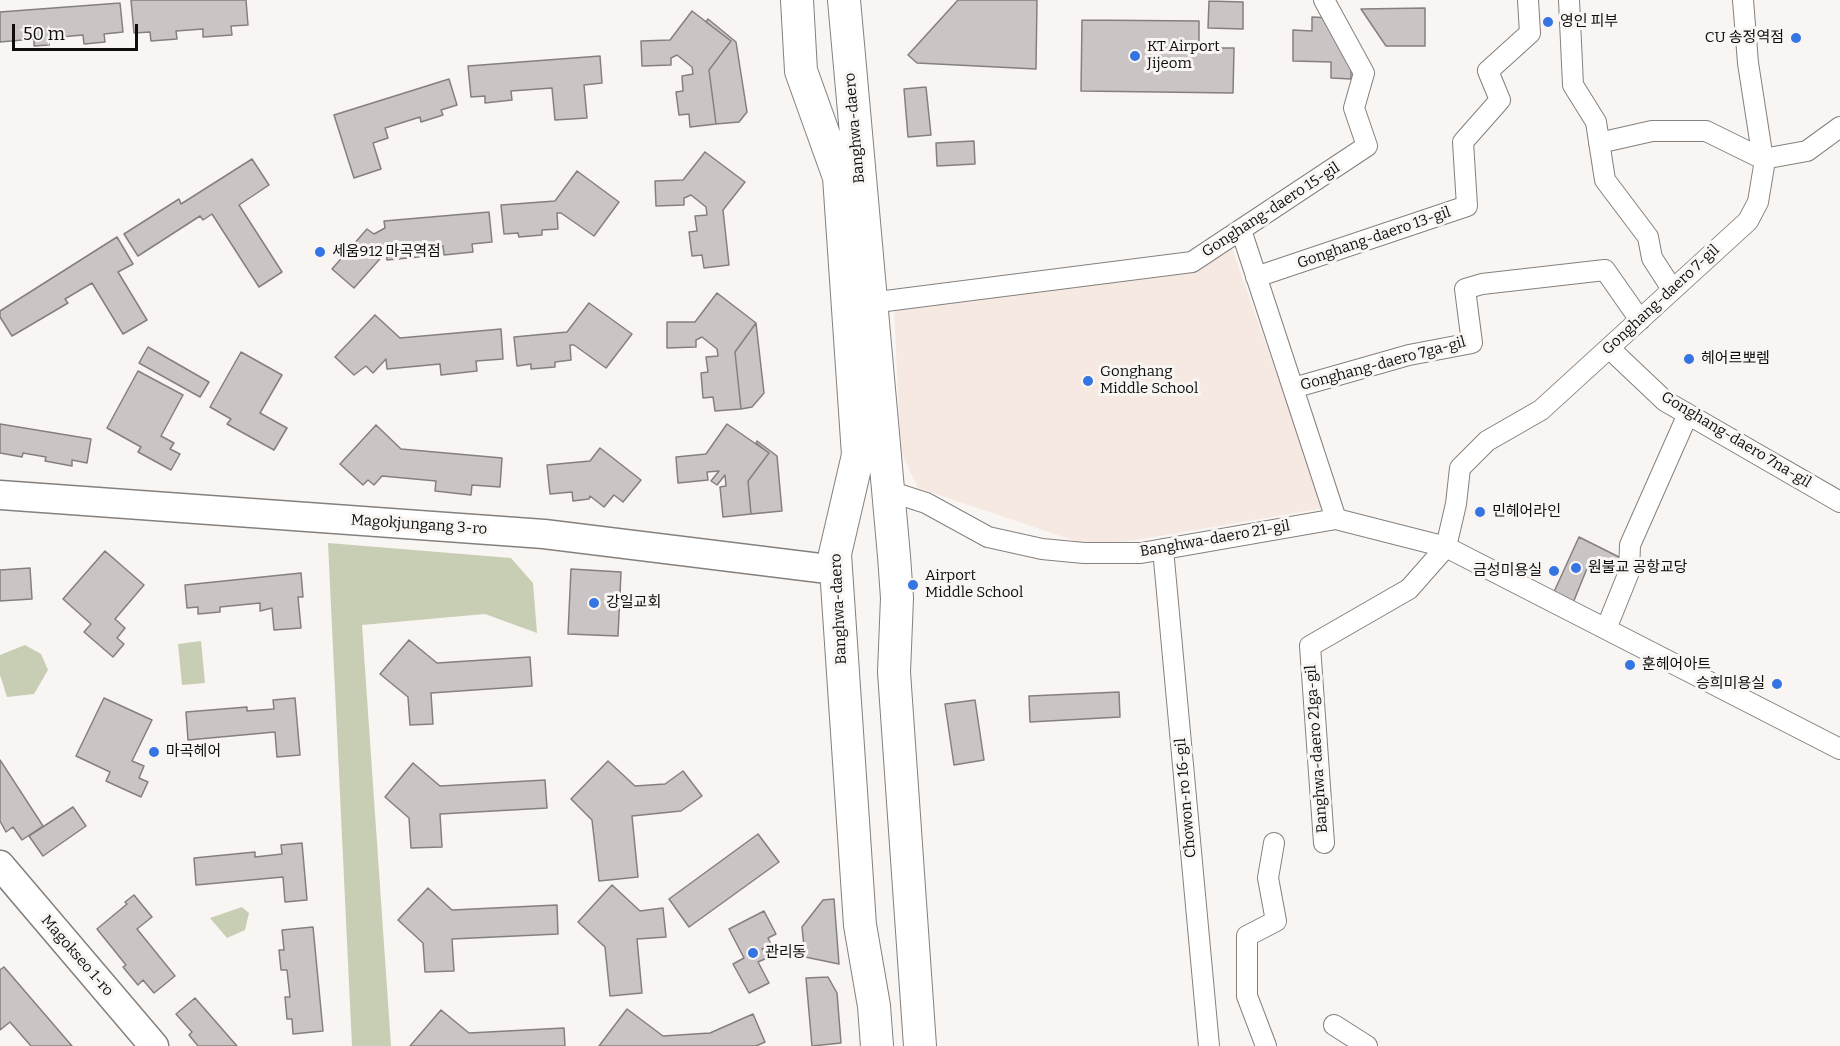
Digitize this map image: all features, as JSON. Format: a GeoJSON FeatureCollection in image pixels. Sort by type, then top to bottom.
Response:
{"type":"FeatureCollection","features":[{"type":"Feature","properties":{"kind":"main road"},"geometry":{"type":"LineString","coordinates":[[776,0],[797,14]]}},
{"type":"Feature","properties":{"kind":"main road","name":"Banghwa-daero"},"geometry":{"type":"LineString","coordinates":[[844,0],[897,598],[894,672],[920,1046]]}},
{"type":"Feature","properties":{"kind":"main road"},"geometry":{"type":"LineString","coordinates":[[849,51],[866,0]]}},
{"type":"Feature","properties":{"kind":"main road","name":"Banghwa-daero"},"geometry":{"type":"LineString","coordinates":[[797,14],[801,71],[839,177],[840,189],[858,455],[837,538],[836,570],[860,926],[874,1006],[877,1046]]}},
{"type":"Feature","properties":{"kind":"street","name":"Gonghang-daero 15-gil"},"geometry":{"type":"LineString","coordinates":[[870,303],[1192,262],[1367,146],[1354,108],[1364,73],[1324,0]]}},
{"type":"Feature","properties":{"kind":"street","name":"Gonghang-daero 13-gil"},"geometry":{"type":"LineString","coordinates":[[1256,277],[1467,206],[1463,142],[1500,100],[1488,71],[1530,33],[1528,0]]}},
{"type":"Feature","properties":{"kind":"street"},"geometry":{"type":"LineString","coordinates":[[1569,0],[1573,85],[1596,122],[1605,180],[1648,237],[1652,258],[1672,290]]}},
{"type":"Feature","properties":{"kind":"street","name":"Gonghang-daero 7-gil"},"geometry":{"type":"LineString","coordinates":[[1446,547],[1456,504],[1460,468],[1487,441],[1541,411],[1748,221],[1758,202],[1763,159],[1748,63],[1743,0]]}},
{"type":"Feature","properties":{"kind":"street"},"geometry":{"type":"LineString","coordinates":[[1599,142],[1653,131],[1706,131],[1763,159],[1807,151],[1840,127]]}},
{"type":"Feature","properties":{"kind":"street"},"geometry":{"type":"LineString","coordinates":[[1240,230],[1336,519]]}},
{"type":"Feature","properties":{"kind":"street","name":"Gonghang-daero 7ga-gil"},"geometry":{"type":"LineString","coordinates":[[1293,388],[1409,355],[1472,343],[1465,289],[1482,284],[1605,270],[1640,320]]}},
{"type":"Feature","properties":{"kind":"street","name":"Gonghang-daero 7na-gil"},"geometry":{"type":"LineString","coordinates":[[1609,348],[1665,401],[1840,502]]}},
{"type":"Feature","properties":{"kind":"street"},"geometry":{"type":"LineString","coordinates":[[1606,629],[1629,572],[1630,545],[1689,414]]}},
{"type":"Feature","properties":{"kind":"street","name":"Banghwa-daero 21-gil"},"geometry":{"type":"LineString","coordinates":[[889,491],[926,503],[988,537],[1042,549],[1084,554],[1141,553],[1336,519],[1446,547],[1840,749]]}},
{"type":"Feature","properties":{"kind":"street","name":"Magokjungang 3-ro"},"geometry":{"type":"LineString","coordinates":[[0,495],[544,534],[836,570]]}},
{"type":"Feature","properties":{"kind":"street","name":"Banghwa-daero 21ga-gil"},"geometry":{"type":"LineString","coordinates":[[1324,843],[1310,646],[1409,589],[1446,547]]}},
{"type":"Feature","properties":{"kind":"street","name":"Chowon-ro 16-gil"},"geometry":{"type":"LineString","coordinates":[[1163,549],[1209,1046]]}},
{"type":"Feature","properties":{"kind":"street"},"geometry":{"type":"LineString","coordinates":[[1266,1046],[1247,996],[1247,936],[1276,921],[1269,878],[1274,843]]}},
{"type":"Feature","properties":{"kind":"street","name":"Magokseo 1-ro"},"geometry":{"type":"LineString","coordinates":[[0,865],[154,1046]]}},
{"type":"Feature","properties":{"kind":"street"},"geometry":{"type":"LineString","coordinates":[[1334,1025],[1366,1046]]}},
{"type":"Feature","properties":{"kind":"shaded area","name":"Gonghang Middle School"},"geometry":{"type":"Polygon","coordinates":[[[1230,243],[1324,508],[1136,540],[1087,545],[918,488],[901,452],[894,310],[1190,272],[1230,243]]]}},
{"type":"Feature","properties":{"kind":"green space"},"geometry":{"type":"Polygon","coordinates":[[[328,543],[511,558],[533,583],[537,633],[485,614],[362,625],[391,1046],[352,1046],[328,543]]]}},
{"type":"Feature","properties":{"kind":"green space"},"geometry":{"type":"Polygon","coordinates":[[[201,641],[205,683],[182,685],[178,644],[201,641]]]}},
{"type":"Feature","properties":{"kind":"green space"},"geometry":{"type":"Polygon","coordinates":[[[25,645],[41,654],[48,670],[34,694],[7,697],[0,675],[0,655],[25,645]]]}},
{"type":"Feature","properties":{"kind":"green space"},"geometry":{"type":"Polygon","coordinates":[[[242,907],[249,913],[245,930],[227,938],[210,918],[242,907]]]}},
{"type":"Feature","properties":{"kind":"building"},"geometry":{"type":"Polygon","coordinates":[[[131,0],[246,0],[248,25],[231,26],[232,35],[203,37],[203,29],[176,31],[177,39],[151,41],[150,32],[134,33],[131,0]]]}},
{"type":"Feature","properties":{"kind":"building"},"geometry":{"type":"Polygon","coordinates":[[[958,0],[1037,0],[1036,69],[917,63],[908,55],[958,0]]]}},
{"type":"Feature","properties":{"kind":"building"},"geometry":{"type":"Polygon","coordinates":[[[1209,1],[1243,2],[1243,29],[1208,28],[1209,1]]]}},
{"type":"Feature","properties":{"kind":"building"},"geometry":{"type":"Polygon","coordinates":[[[120,3],[123,32],[104,34],[105,42],[84,44],[83,35],[49,38],[49,45],[34,46],[34,39],[0,42],[0,12],[120,3]]]}},
{"type":"Feature","properties":{"kind":"building"},"geometry":{"type":"Polygon","coordinates":[[[1425,8],[1425,46],[1386,46],[1361,9],[1425,8]]]}},
{"type":"Feature","properties":{"kind":"building"},"geometry":{"type":"Polygon","coordinates":[[[692,11],[731,41],[709,70],[716,124],[690,127],[689,114],[679,115],[676,92],[683,91],[682,76],[693,74],[692,67],[677,55],[671,58],[671,65],[642,66],[641,41],[670,40],[692,11]]]}},
{"type":"Feature","properties":{"kind":"building"},"geometry":{"type":"Polygon","coordinates":[[[1312,17],[1331,18],[1351,61],[1351,79],[1331,78],[1331,62],[1293,61],[1293,30],[1312,31],[1312,17]]]}},
{"type":"Feature","properties":{"kind":"building"},"geometry":{"type":"Polygon","coordinates":[[[708,19],[736,42],[747,112],[739,122],[716,124],[709,70],[731,41],[706,22],[708,19]]]}},
{"type":"Feature","properties":{"kind":"building"},"geometry":{"type":"Polygon","coordinates":[[[1082,20],[1199,21],[1199,48],[1234,48],[1233,93],[1081,91],[1082,20]]]}},
{"type":"Feature","properties":{"kind":"building"},"geometry":{"type":"Polygon","coordinates":[[[600,56],[602,83],[584,85],[587,118],[555,120],[552,88],[511,91],[512,100],[485,103],[485,96],[471,97],[468,66],[600,56]]]}},
{"type":"Feature","properties":{"kind":"building"},"geometry":{"type":"Polygon","coordinates":[[[449,79],[457,105],[441,110],[443,115],[421,122],[420,117],[385,128],[388,138],[373,143],[381,169],[354,178],[334,115],[449,79]]]}},
{"type":"Feature","properties":{"kind":"building"},"geometry":{"type":"Polygon","coordinates":[[[926,87],[931,135],[908,137],[904,89],[926,87]]]}},
{"type":"Feature","properties":{"kind":"building"},"geometry":{"type":"Polygon","coordinates":[[[974,141],[975,164],[937,166],[936,143],[974,141]]]}},
{"type":"Feature","properties":{"kind":"building"},"geometry":{"type":"Polygon","coordinates":[[[705,152],[745,182],[723,210],[729,265],[704,268],[702,255],[692,256],[689,232],[697,231],[695,216],[707,215],[706,207],[691,195],[684,198],[684,205],[656,206],[655,181],[683,180],[705,152]]]}},
{"type":"Feature","properties":{"kind":"building"},"geometry":{"type":"Polygon","coordinates":[[[252,159],[269,185],[239,205],[282,272],[259,287],[212,214],[203,220],[200,216],[138,256],[124,234],[179,199],[181,204],[252,159]]]}},
{"type":"Feature","properties":{"kind":"building"},"geometry":{"type":"Polygon","coordinates":[[[577,171],[619,202],[594,236],[561,213],[557,213],[558,229],[542,230],[542,235],[519,237],[518,233],[504,234],[501,205],[555,201],[577,171]]]}},
{"type":"Feature","properties":{"kind":"building"},"geometry":{"type":"Polygon","coordinates":[[[489,212],[492,242],[472,244],[473,252],[444,255],[443,246],[419,248],[419,257],[387,260],[386,252],[354,288],[332,269],[367,229],[374,234],[385,228],[384,221],[489,212]]]}},
{"type":"Feature","properties":{"kind":"building"},"geometry":{"type":"Polygon","coordinates":[[[117,237],[133,264],[118,272],[147,320],[123,334],[92,283],[65,299],[68,303],[12,336],[0,317],[0,311],[117,237]]]}},
{"type":"Feature","properties":{"kind":"building"},"geometry":{"type":"Polygon","coordinates":[[[717,293],[756,323],[735,352],[741,409],[715,411],[713,397],[703,398],[701,373],[708,372],[706,357],[718,356],[717,349],[702,337],[696,340],[696,347],[667,348],[667,322],[695,322],[717,293]]]}},
{"type":"Feature","properties":{"kind":"building"},"geometry":{"type":"Polygon","coordinates":[[[589,303],[632,334],[606,368],[574,345],[570,345],[571,360],[555,362],[555,367],[531,369],[531,364],[517,366],[514,337],[567,332],[589,303]]]}},
{"type":"Feature","properties":{"kind":"building"},"geometry":{"type":"Polygon","coordinates":[[[375,315],[400,338],[501,329],[503,359],[476,361],[477,371],[441,375],[440,364],[387,369],[386,359],[373,373],[366,366],[354,375],[335,357],[375,315]]]}},
{"type":"Feature","properties":{"kind":"building"},"geometry":{"type":"Polygon","coordinates":[[[756,323],[764,393],[752,407],[741,409],[735,352],[756,323]]]}},
{"type":"Feature","properties":{"kind":"building"},"geometry":{"type":"Polygon","coordinates":[[[148,347],[209,382],[200,397],[139,363],[148,347]]]}},
{"type":"Feature","properties":{"kind":"building"},"geometry":{"type":"Polygon","coordinates":[[[241,352],[282,375],[260,413],[287,428],[274,450],[227,424],[231,419],[210,407],[241,352]]]}},
{"type":"Feature","properties":{"kind":"building"},"geometry":{"type":"Polygon","coordinates":[[[138,371],[183,395],[161,436],[174,443],[170,449],[180,454],[171,470],[138,452],[141,447],[107,428],[138,371]]]}},
{"type":"Feature","properties":{"kind":"building"},"geometry":{"type":"Polygon","coordinates":[[[0,424],[91,439],[87,463],[72,460],[72,466],[45,461],[46,457],[23,453],[22,457],[0,453],[0,424]]]}},
{"type":"Feature","properties":{"kind":"building"},"geometry":{"type":"Polygon","coordinates":[[[727,424],[769,453],[748,481],[751,514],[723,517],[720,487],[726,486],[725,475],[717,485],[711,481],[719,471],[707,472],[708,480],[678,483],[676,457],[706,454],[727,424]]]}},
{"type":"Feature","properties":{"kind":"building"},"geometry":{"type":"Polygon","coordinates":[[[376,425],[401,449],[502,458],[500,487],[472,485],[471,495],[435,491],[436,481],[382,476],[374,485],[368,480],[363,485],[340,464],[376,425]]]}},
{"type":"Feature","properties":{"kind":"building"},"geometry":{"type":"Polygon","coordinates":[[[757,441],[777,456],[782,511],[751,514],[748,481],[769,453],[756,443],[757,441]]]}},
{"type":"Feature","properties":{"kind":"building"},"geometry":{"type":"Polygon","coordinates":[[[600,448],[641,480],[623,502],[614,495],[604,507],[590,496],[589,499],[573,501],[572,492],[550,494],[547,465],[590,461],[600,448]]]}},
{"type":"Feature","properties":{"kind":"building","name":"원불교 공항교당"},"geometry":{"type":"Polygon","coordinates":[[[1579,537],[1625,560],[1620,575],[1590,561],[1573,603],[1553,594],[1579,537]]]}},
{"type":"Feature","properties":{"kind":"building"},"geometry":{"type":"Polygon","coordinates":[[[105,551],[144,585],[115,619],[125,628],[117,638],[124,644],[113,657],[84,632],[91,624],[63,599],[105,551]]]}},
{"type":"Feature","properties":{"kind":"building"},"geometry":{"type":"Polygon","coordinates":[[[30,568],[32,599],[0,601],[0,570],[30,568]]]}},
{"type":"Feature","properties":{"kind":"building","name":"강일교회"},"geometry":{"type":"Polygon","coordinates":[[[571,569],[621,572],[618,636],[568,634],[571,569]]]}},
{"type":"Feature","properties":{"kind":"building"},"geometry":{"type":"Polygon","coordinates":[[[301,573],[303,597],[298,597],[301,628],[274,630],[272,608],[260,611],[260,603],[220,607],[220,612],[198,614],[198,607],[187,608],[185,585],[301,573]]]}},
{"type":"Feature","properties":{"kind":"building"},"geometry":{"type":"Polygon","coordinates":[[[409,640],[437,663],[530,657],[532,686],[431,693],[433,724],[410,725],[408,697],[380,674],[409,640]]]}},
{"type":"Feature","properties":{"kind":"building"},"geometry":{"type":"Polygon","coordinates":[[[1119,692],[1120,717],[1030,722],[1029,696],[1119,692]]]}},
{"type":"Feature","properties":{"kind":"building"},"geometry":{"type":"Polygon","coordinates":[[[104,698],[152,720],[132,761],[144,766],[139,778],[148,782],[141,797],[106,781],[110,772],[76,756],[104,698]]]}},
{"type":"Feature","properties":{"kind":"building"},"geometry":{"type":"Polygon","coordinates":[[[295,698],[300,755],[277,757],[275,732],[188,740],[186,712],[247,707],[247,711],[274,709],[273,700],[295,698]]]}},
{"type":"Feature","properties":{"kind":"building"},"geometry":{"type":"Polygon","coordinates":[[[975,700],[984,760],[954,765],[945,704],[975,700]]]}},
{"type":"Feature","properties":{"kind":"building"},"geometry":{"type":"Polygon","coordinates":[[[0,760],[43,826],[22,840],[13,827],[6,832],[0,821],[0,760]]]}},
{"type":"Feature","properties":{"kind":"building"},"geometry":{"type":"Polygon","coordinates":[[[608,761],[635,786],[665,784],[683,771],[702,796],[681,811],[632,816],[638,877],[599,881],[592,820],[571,799],[608,761]]]}},
{"type":"Feature","properties":{"kind":"building"},"geometry":{"type":"Polygon","coordinates":[[[413,763],[440,786],[545,780],[547,808],[440,814],[442,847],[411,848],[409,818],[385,797],[413,763]]]}},
{"type":"Feature","properties":{"kind":"building"},"geometry":{"type":"Polygon","coordinates":[[[73,807],[86,826],[43,856],[29,836],[73,807]]]}},
{"type":"Feature","properties":{"kind":"building"},"geometry":{"type":"Polygon","coordinates":[[[758,834],[779,862],[689,927],[669,899],[758,834]]]}},
{"type":"Feature","properties":{"kind":"building"},"geometry":{"type":"Polygon","coordinates":[[[302,843],[307,900],[285,902],[283,877],[196,885],[194,858],[255,852],[255,857],[282,854],[281,845],[302,843]]]}},
{"type":"Feature","properties":{"kind":"building"},"geometry":{"type":"Polygon","coordinates":[[[612,885],[640,911],[663,908],[666,937],[637,939],[642,993],[610,996],[605,947],[578,922],[612,885]]]}},
{"type":"Feature","properties":{"kind":"building"},"geometry":{"type":"Polygon","coordinates":[[[428,888],[452,910],[557,905],[558,934],[452,939],[454,971],[425,972],[423,943],[398,920],[428,888]]]}},
{"type":"Feature","properties":{"kind":"building"},"geometry":{"type":"Polygon","coordinates":[[[134,895],[152,917],[137,929],[175,976],[154,993],[143,980],[138,985],[123,967],[126,965],[97,929],[127,904],[125,902],[134,895]]]}},
{"type":"Feature","properties":{"kind":"building"},"geometry":{"type":"Polygon","coordinates":[[[834,899],[839,964],[805,957],[802,927],[823,900],[834,899]]]}},
{"type":"Feature","properties":{"kind":"building","name":"관리동"},"geometry":{"type":"Polygon","coordinates":[[[764,911],[776,934],[768,938],[771,944],[762,949],[767,958],[758,962],[769,983],[749,993],[733,964],[744,958],[729,929],[764,911]]]}},
{"type":"Feature","properties":{"kind":"building"},"geometry":{"type":"Polygon","coordinates":[[[313,927],[323,1031],[293,1034],[292,1019],[287,1019],[285,997],[290,997],[287,970],[281,970],[279,950],[284,950],[282,930],[313,927]]]}},
{"type":"Feature","properties":{"kind":"building"},"geometry":{"type":"Polygon","coordinates":[[[4,967],[72,1046],[31,1046],[10,1022],[0,1030],[0,970],[4,967]]]}},
{"type":"Feature","properties":{"kind":"building"},"geometry":{"type":"Polygon","coordinates":[[[828,977],[837,993],[841,1043],[812,1046],[806,978],[828,977]]]}},
{"type":"Feature","properties":{"kind":"building"},"geometry":{"type":"Polygon","coordinates":[[[195,998],[237,1046],[198,1046],[189,1035],[192,1032],[176,1014],[195,998]]]}},
{"type":"Feature","properties":{"kind":"building"},"geometry":{"type":"Polygon","coordinates":[[[627,1009],[663,1036],[710,1033],[753,1014],[765,1042],[756,1046],[599,1046],[627,1009]]]}},
{"type":"Feature","properties":{"kind":"building"},"geometry":{"type":"Polygon","coordinates":[[[441,1010],[469,1033],[564,1028],[565,1046],[410,1046],[441,1010]]]}},
{"type":"Feature","properties":{"kind":"place","name":"영인 피부"},"geometry":{"type":"Point","coordinates":[1548,22]}},
{"type":"Feature","properties":{"kind":"place","name":"CU 송정역점"},"geometry":{"type":"Point","coordinates":[1796,38]}},
{"type":"Feature","properties":{"kind":"place","name":"KT Airport Jijeom"},"geometry":{"type":"Point","coordinates":[1135,56]}},
{"type":"Feature","properties":{"kind":"place","name":"세움912 마곡역점"},"geometry":{"type":"Point","coordinates":[320,252]}},
{"type":"Feature","properties":{"kind":"place","name":"헤어르뽀렘"},"geometry":{"type":"Point","coordinates":[1689,359]}},
{"type":"Feature","properties":{"kind":"place","name":"Gonghang Middle School"},"geometry":{"type":"Point","coordinates":[1088,381]}},
{"type":"Feature","properties":{"kind":"place","name":"민헤어라인"},"geometry":{"type":"Point","coordinates":[1480,512]}},
{"type":"Feature","properties":{"kind":"place","name":"원불교 공항교당"},"geometry":{"type":"Point","coordinates":[1576,568]}},
{"type":"Feature","properties":{"kind":"place","name":"금성미용실"},"geometry":{"type":"Point","coordinates":[1554,571]}},
{"type":"Feature","properties":{"kind":"place","name":"Airport Middle School"},"geometry":{"type":"Point","coordinates":[913,585]}},
{"type":"Feature","properties":{"kind":"place","name":"강일교회"},"geometry":{"type":"Point","coordinates":[594,603]}},
{"type":"Feature","properties":{"kind":"place","name":"훈헤어아트"},"geometry":{"type":"Point","coordinates":[1630,665]}},
{"type":"Feature","properties":{"kind":"place","name":"승희미용실"},"geometry":{"type":"Point","coordinates":[1777,684]}},
{"type":"Feature","properties":{"kind":"place","name":"마곡헤어"},"geometry":{"type":"Point","coordinates":[154,752]}},
{"type":"Feature","properties":{"kind":"place","name":"관리동"},"geometry":{"type":"Point","coordinates":[753,953]}}]}
